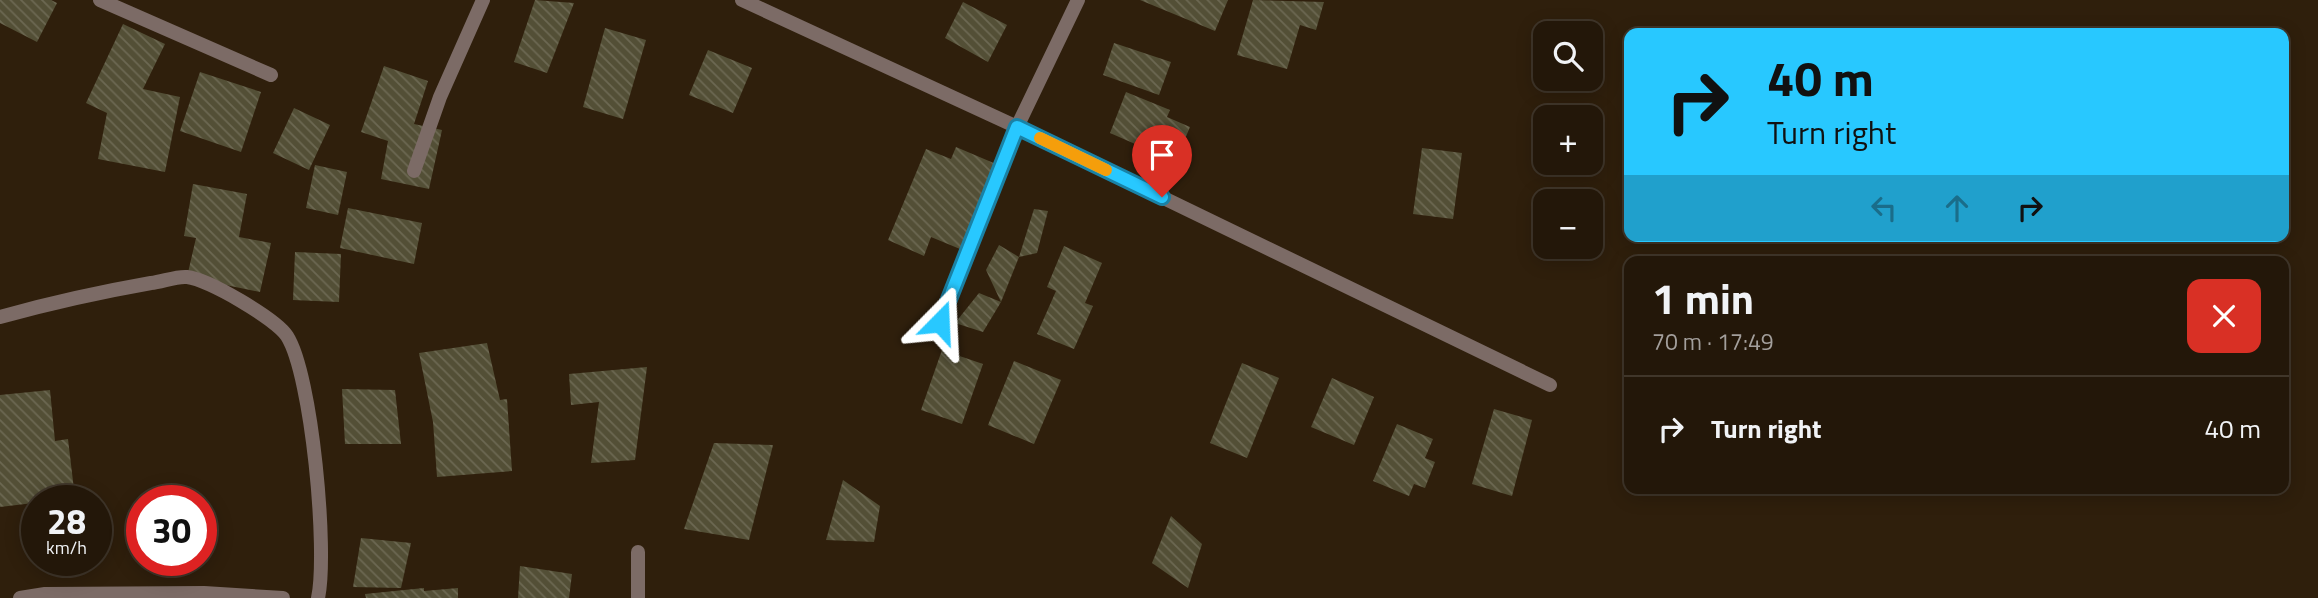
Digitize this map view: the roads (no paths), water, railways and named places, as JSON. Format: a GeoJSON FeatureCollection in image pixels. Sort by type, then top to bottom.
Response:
{"type":"FeatureCollection","features":[{"type":"Feature","properties":{"kind":"street"},"geometry":{"type":"LineString","coordinates":[[100,0],[271,75]]}},
{"type":"Feature","properties":{"kind":"street"},"geometry":{"type":"LineString","coordinates":[[414,171],[440,97],[483,0]]}},
{"type":"Feature","properties":{"kind":"street"},"geometry":{"type":"LineString","coordinates":[[742,0],[761,4],[1550,385]]}},
{"type":"Feature","properties":{"kind":"street"},"geometry":{"type":"LineString","coordinates":[[940,322],[1017,127],[1078,0]]}},
{"type":"Feature","properties":{"kind":"street"},"geometry":{"type":"LineString","coordinates":[[0,317],[42,305],[187,277],[228,292],[286,335],[302,373],[313,448],[323,576],[318,598]]}},
{"type":"Feature","properties":{"kind":"street"},"geometry":{"type":"LineString","coordinates":[[638,552],[638,598]]}},
{"type":"Feature","properties":{"kind":"street"},"geometry":{"type":"LineString","coordinates":[[20,598],[45,594],[164,593],[283,598]]}}]}
